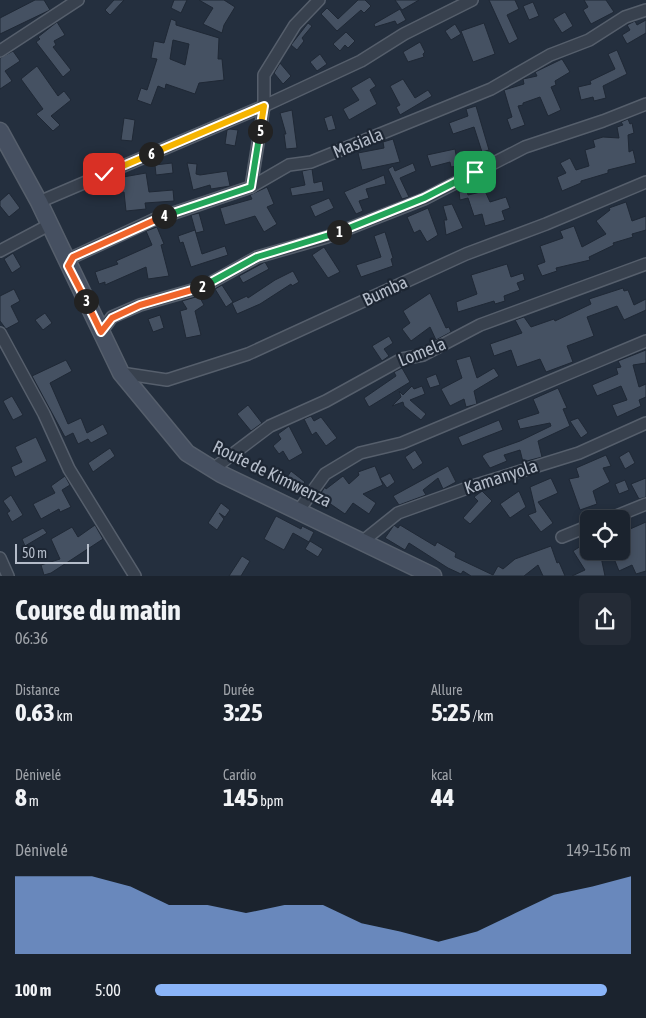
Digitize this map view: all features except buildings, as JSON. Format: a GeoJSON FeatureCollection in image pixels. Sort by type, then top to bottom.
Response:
{"type":"FeatureCollection","features":[{"type":"Feature","properties":{"kind":"street"},"geometry":{"type":"LineString","coordinates":[[0,50],[78,0]]}},
{"type":"Feature","properties":{"kind":"street"},"geometry":{"type":"LineString","coordinates":[[251,187],[264,106],[265,72],[295,25],[320,0]]}},
{"type":"Feature","properties":{"kind":"street"},"geometry":{"type":"LineString","coordinates":[[39,202],[264,106],[361,60],[404,34],[472,0]]}},
{"type":"Feature","properties":{"kind":"street","name":"Masiala"},"geometry":{"type":"LineString","coordinates":[[68,266],[73,257],[153,220],[251,187],[290,165],[311,162],[491,89],[550,55],[589,40],[625,17],[646,10]]}},
{"type":"Feature","properties":{"kind":"street"},"geometry":{"type":"LineString","coordinates":[[101,332],[112,318],[140,305],[203,287],[257,257],[327,237],[424,198],[525,146],[603,121],[646,104]]}},
{"type":"Feature","properties":{"kind":"street","name":"Route de Kimwenza"},"geometry":{"type":"LineString","coordinates":[[0,132],[39,202],[68,266],[121,373],[187,453],[212,469],[433,576]]}},
{"type":"Feature","properties":{"kind":"street","name":"Bumba"},"geometry":{"type":"LineString","coordinates":[[121,373],[167,380],[248,354],[466,254],[546,224],[646,182]]}},
{"type":"Feature","properties":{"kind":"street"},"geometry":{"type":"LineString","coordinates":[[0,251],[49,225]]}},
{"type":"Feature","properties":{"kind":"street","name":"Lomela"},"geometry":{"type":"LineString","coordinates":[[212,469],[270,426],[326,400],[402,359],[423,355],[480,325],[646,264]]}},
{"type":"Feature","properties":{"kind":"street"},"geometry":{"type":"LineString","coordinates":[[0,334],[44,414],[69,469],[134,576]]}},
{"type":"Feature","properties":{"kind":"street"},"geometry":{"type":"LineString","coordinates":[[299,510],[323,476],[360,453],[402,443],[646,341]]}},
{"type":"Feature","properties":{"kind":"street","name":"Kamanyola"},"geometry":{"type":"LineString","coordinates":[[363,541],[398,513],[474,486],[579,453],[646,424]]}},
{"type":"Feature","properties":{"kind":"street"},"geometry":{"type":"LineString","coordinates":[[630,510],[646,504]]}},
{"type":"Feature","properties":{"kind":"street"},"geometry":{"type":"LineString","coordinates":[[562,536],[580,529]]}},
{"type":"Feature","properties":{"kind":"street"},"geometry":{"type":"LineString","coordinates":[[0,558],[8,576]]}},
{"type":"Feature","properties":{"kind":"route"},"geometry":{"type":"LineString","coordinates":[[104,174],[264,106],[251,187],[153,220],[94,249],[73,257],[68,266],[101,332],[112,318],[140,305],[203,287],[257,257],[327,237],[424,198],[475,172]]}}]}
